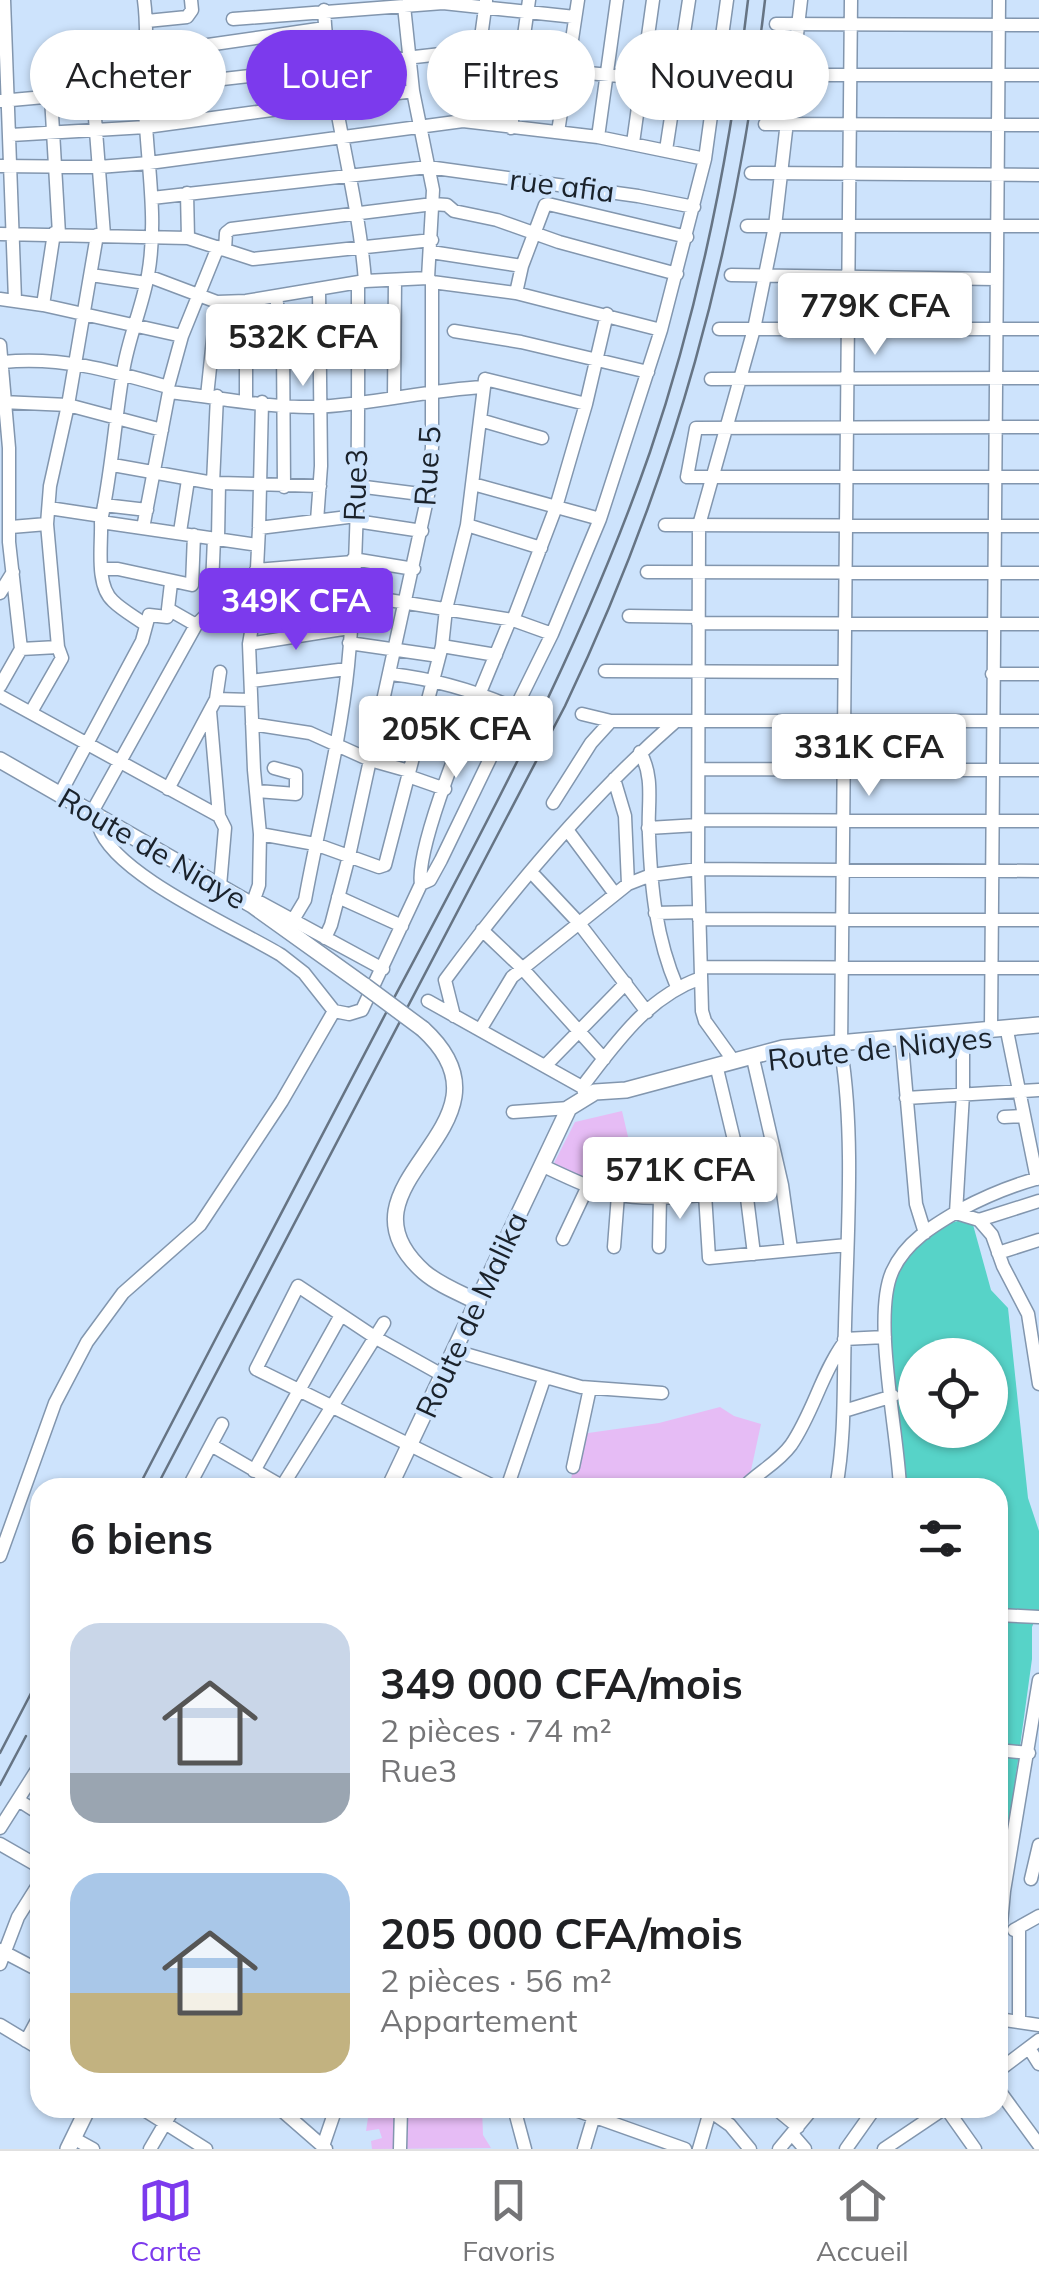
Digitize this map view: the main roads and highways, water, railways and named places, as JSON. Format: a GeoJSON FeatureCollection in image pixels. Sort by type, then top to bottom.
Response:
{"type":"FeatureCollection","features":[{"type":"Feature","properties":{"kind":"main road","name":"Route de Niaye"},"geometry":{"type":"LineString","coordinates":[[0,760],[96,819],[254,905]]}},
{"type":"Feature","properties":{"kind":"main road","name":"Route de Niaye"},"geometry":{"type":"LineString","coordinates":[[0,770],[58,797]]}},
{"type":"Feature","properties":{"kind":"main road","name":"Route de Niaye"},"geometry":{"type":"LineString","coordinates":[[96,819],[226,900],[254,905]]}},
{"type":"Feature","properties":{"kind":"main road"},"geometry":{"type":"LineString","coordinates":[[254,905],[424,1028],[450,1060],[456,1084],[454,1105],[444,1128],[402,1188],[397,1225],[404,1248],[423,1271],[478,1302]]}},
{"type":"Feature","properties":{"kind":"main road","name":"Route de Niayes"},"geometry":{"type":"LineString","coordinates":[[568,1108],[584,1091],[675,1081],[841,1046],[1039,1025]]}},
{"type":"Feature","properties":{"kind":"main road","name":"Route de Niayes"},"geometry":{"type":"LineString","coordinates":[[675,1081],[733,1060],[783,1048],[1039,1033]]}},
{"type":"Feature","properties":{"kind":"main road","name":"Route de Malika"},"geometry":{"type":"LineString","coordinates":[[394,1478],[568,1108]]}},
{"type":"Feature","properties":{"kind":"main road"},"geometry":{"type":"LineString","coordinates":[[71,2143],[83,2118]]}},
{"type":"Feature","properties":{"kind":"railway"},"geometry":{"type":"LineString","coordinates":[[143,1478],[495,806],[594,596],[650,452],[684,341],[722,172],[748,0]]}},
{"type":"Feature","properties":{"kind":"railway"},"geometry":{"type":"LineString","coordinates":[[161,1478],[565,706],[604,620],[669,448],[718,274],[753,93],[765,0]]}},
{"type":"Feature","properties":{"kind":"railway"},"geometry":{"type":"LineString","coordinates":[[0,1753],[30,1695]]}},
{"type":"Feature","properties":{"kind":"railway"},"geometry":{"type":"LineString","coordinates":[[0,1785],[26,1736]]}}]}
